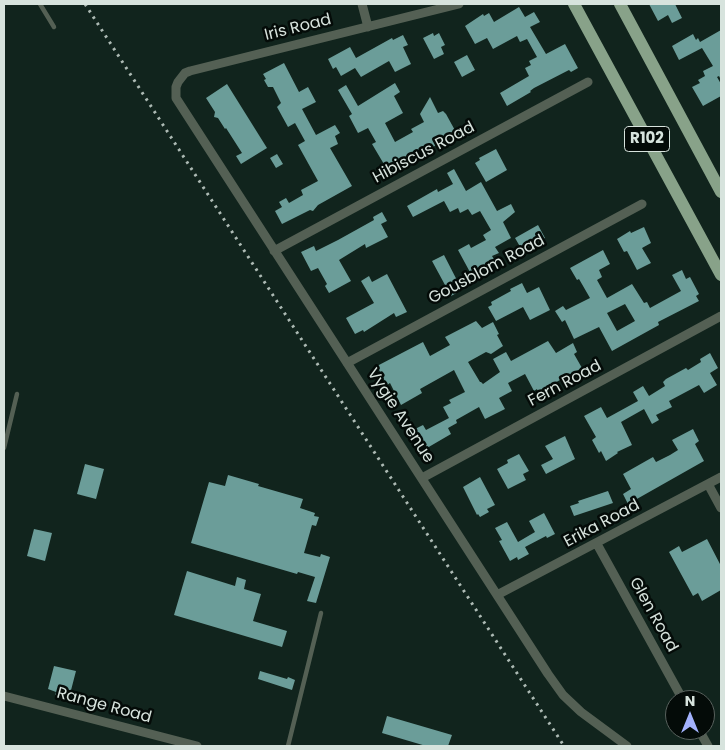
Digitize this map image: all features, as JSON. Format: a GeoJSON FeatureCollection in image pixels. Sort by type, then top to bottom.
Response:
{"type":"FeatureCollection","features":[{"type":"Feature","properties":{"kind":"main road","name":"R102"},"geometry":{"type":"LineString","coordinates":[[574,4],[721,275]]}},
{"type":"Feature","properties":{"kind":"main road","name":"R102"},"geometry":{"type":"LineString","coordinates":[[620,4],[721,192]]}},
{"type":"Feature","properties":{"kind":"street"},"geometry":{"type":"LineString","coordinates":[[362,4],[368,27]]}},
{"type":"Feature","properties":{"kind":"street","name":"Iris Road"},"geometry":{"type":"LineString","coordinates":[[178,82],[185,73],[190,71],[459,4]]}},
{"type":"Feature","properties":{"kind":"street","name":"Vygie Avenue"},"geometry":{"type":"LineString","coordinates":[[178,82],[175,93],[178,103],[548,674],[563,695],[581,712],[627,746]]}},
{"type":"Feature","properties":{"kind":"street","name":"Hibiscus Road"},"geometry":{"type":"LineString","coordinates":[[274,250],[588,82]]}},
{"type":"Feature","properties":{"kind":"street","name":"Gousblom Road"},"geometry":{"type":"LineString","coordinates":[[347,363],[642,204]]}},
{"type":"Feature","properties":{"kind":"street","name":"Fern Road"},"geometry":{"type":"LineString","coordinates":[[422,478],[721,316]]}},
{"type":"Feature","properties":{"kind":"street","name":"Erika Road"},"geometry":{"type":"LineString","coordinates":[[497,596],[721,477]]}},
{"type":"Feature","properties":{"kind":"street"},"geometry":{"type":"LineString","coordinates":[[708,484],[721,508]]}},
{"type":"Feature","properties":{"kind":"street","name":"Glen Road"},"geometry":{"type":"LineString","coordinates":[[597,544],[677,690]]}},
{"type":"Feature","properties":{"kind":"street","name":"Range Road"},"geometry":{"type":"LineString","coordinates":[[4,696],[197,746]]}},
{"type":"Feature","properties":{"kind":"lane"},"geometry":{"type":"LineString","coordinates":[[40,4],[54,27]]}},
{"type":"Feature","properties":{"kind":"lane"},"geometry":{"type":"LineString","coordinates":[[4,448],[17,394]]}},
{"type":"Feature","properties":{"kind":"lane"},"geometry":{"type":"LineString","coordinates":[[288,746],[321,613]]}},
{"type":"Feature","properties":{"kind":"building"},"geometry":{"type":"Polygon","coordinates":[[[649,4],[675,4],[682,18],[672,23],[668,15],[658,21],[649,4]]]}},
{"type":"Feature","properties":{"kind":"building"},"geometry":{"type":"Polygon","coordinates":[[[519,7],[525,17],[534,12],[540,22],[530,27],[546,54],[565,44],[578,68],[571,72],[569,70],[534,88],[531,92],[507,106],[500,93],[529,76],[525,68],[531,65],[529,61],[537,57],[527,39],[520,42],[517,36],[493,49],[487,38],[475,44],[465,26],[483,14],[484,16],[489,13],[494,22],[519,7]]]}},
{"type":"Feature","properties":{"kind":"building"},"geometry":{"type":"Polygon","coordinates":[[[721,30],[721,80],[719,76],[717,77],[721,84],[721,96],[703,106],[692,87],[700,83],[698,80],[705,76],[703,71],[713,66],[702,48],[679,60],[672,46],[693,34],[696,40],[698,38],[700,42],[721,30]]]}},
{"type":"Feature","properties":{"kind":"building"},"geometry":{"type":"Polygon","coordinates":[[[433,33],[434,36],[439,33],[445,45],[441,47],[444,54],[434,59],[423,38],[433,33]]]}},
{"type":"Feature","properties":{"kind":"building"},"geometry":{"type":"Polygon","coordinates":[[[403,35],[408,45],[403,47],[411,64],[395,72],[389,61],[361,77],[355,68],[341,76],[336,67],[333,69],[328,59],[350,47],[356,58],[392,38],[393,40],[403,35]]]}},
{"type":"Feature","properties":{"kind":"building"},"geometry":{"type":"Polygon","coordinates":[[[467,55],[475,70],[462,77],[454,62],[467,55]]]}},
{"type":"Feature","properties":{"kind":"building"},"geometry":{"type":"Polygon","coordinates":[[[284,63],[299,92],[308,87],[316,102],[302,109],[316,135],[335,125],[340,133],[335,136],[338,144],[330,148],[352,186],[318,205],[313,211],[310,210],[282,224],[275,211],[282,207],[279,202],[286,198],[289,203],[303,195],[301,190],[318,181],[298,145],[305,141],[295,123],[288,127],[277,107],[281,103],[273,87],[268,87],[264,80],[266,79],[263,74],[284,63]]]}},
{"type":"Feature","properties":{"kind":"building"},"geometry":{"type":"Polygon","coordinates":[[[395,83],[400,92],[394,96],[403,113],[385,123],[395,142],[413,132],[411,129],[424,122],[420,114],[430,97],[438,113],[443,111],[446,114],[457,134],[388,171],[372,144],[376,142],[368,128],[358,133],[349,116],[352,114],[338,90],[346,85],[358,106],[395,83]]]}},
{"type":"Feature","properties":{"kind":"building"},"geometry":{"type":"Polygon","coordinates":[[[227,84],[267,148],[241,164],[236,156],[242,153],[226,128],[218,118],[214,117],[215,112],[206,98],[227,84]]]}},
{"type":"Feature","properties":{"kind":"building"},"geometry":{"type":"Polygon","coordinates":[[[468,124],[473,133],[460,140],[455,130],[468,124]]]}},
{"type":"Feature","properties":{"kind":"building"},"geometry":{"type":"Polygon","coordinates":[[[496,149],[507,170],[486,182],[475,163],[480,160],[479,158],[496,149]]]}},
{"type":"Feature","properties":{"kind":"building"},"geometry":{"type":"Polygon","coordinates":[[[277,154],[283,164],[276,168],[270,158],[277,154]]]}},
{"type":"Feature","properties":{"kind":"building"},"geometry":{"type":"Polygon","coordinates":[[[454,169],[466,191],[481,182],[497,211],[511,204],[515,212],[503,222],[511,238],[495,247],[499,253],[492,256],[495,261],[471,274],[458,250],[469,244],[471,248],[486,240],[483,235],[491,230],[480,211],[472,215],[468,209],[460,213],[458,208],[450,212],[444,201],[413,217],[407,206],[437,189],[438,192],[453,184],[447,173],[454,169]]]}},
{"type":"Feature","properties":{"kind":"building"},"geometry":{"type":"Polygon","coordinates":[[[382,212],[387,221],[381,224],[388,237],[366,248],[365,244],[339,260],[351,281],[329,293],[325,286],[327,284],[318,268],[311,271],[301,252],[314,246],[316,251],[374,220],[373,217],[382,212]]]}},
{"type":"Feature","properties":{"kind":"building"},"geometry":{"type":"Polygon","coordinates":[[[538,225],[545,238],[522,250],[515,238],[538,225]]]}},
{"type":"Feature","properties":{"kind":"building"},"geometry":{"type":"Polygon","coordinates":[[[644,227],[651,243],[642,248],[651,263],[637,270],[627,251],[624,252],[617,239],[630,231],[631,233],[644,227]]]}},
{"type":"Feature","properties":{"kind":"building"},"geometry":{"type":"Polygon","coordinates":[[[603,250],[610,264],[599,270],[602,277],[597,280],[607,298],[632,284],[644,303],[647,302],[650,308],[681,291],[672,275],[682,270],[686,279],[690,277],[699,294],[696,296],[699,301],[658,322],[659,325],[612,351],[599,327],[574,339],[565,320],[562,322],[555,311],[563,306],[566,310],[590,298],[570,268],[603,250]],[[625,304],[607,313],[617,331],[635,321],[625,304]]]}},
{"type":"Feature","properties":{"kind":"building"},"geometry":{"type":"Polygon","coordinates":[[[444,255],[462,290],[451,296],[432,261],[444,255]]]}},
{"type":"Feature","properties":{"kind":"building"},"geometry":{"type":"Polygon","coordinates":[[[387,274],[407,312],[396,317],[394,313],[364,332],[363,330],[355,334],[346,318],[374,303],[361,281],[369,276],[372,282],[387,274]]]}},
{"type":"Feature","properties":{"kind":"building"},"geometry":{"type":"Polygon","coordinates":[[[522,283],[527,293],[539,287],[550,310],[530,320],[523,307],[496,321],[488,307],[492,305],[491,302],[522,283]]]}},
{"type":"Feature","properties":{"kind":"building"},"geometry":{"type":"Polygon","coordinates":[[[476,321],[482,328],[493,322],[503,346],[491,354],[486,352],[468,362],[483,384],[500,372],[493,359],[506,352],[511,361],[548,341],[556,353],[573,343],[577,352],[574,354],[582,368],[538,392],[537,389],[534,391],[525,374],[508,383],[512,391],[499,398],[505,409],[485,419],[479,407],[456,420],[457,423],[448,428],[451,434],[427,448],[415,429],[423,425],[426,430],[449,418],[443,407],[451,403],[449,400],[465,392],[454,370],[420,389],[422,393],[401,405],[390,383],[387,385],[377,366],[423,342],[430,356],[450,345],[445,337],[476,321]]]}},
{"type":"Feature","properties":{"kind":"building"},"geometry":{"type":"Polygon","coordinates":[[[710,353],[718,368],[710,373],[717,385],[704,393],[699,385],[669,401],[672,407],[656,415],[659,420],[652,424],[644,409],[621,422],[632,445],[617,452],[606,461],[592,440],[596,437],[584,416],[601,407],[607,418],[638,401],[633,392],[643,386],[649,396],[665,386],[663,382],[666,379],[686,368],[688,370],[701,362],[700,359],[710,353]]]}},
{"type":"Feature","properties":{"kind":"building"},"geometry":{"type":"Polygon","coordinates":[[[693,429],[699,441],[695,444],[704,461],[628,504],[623,494],[631,489],[623,474],[653,457],[656,462],[678,450],[672,440],[693,429]]]}},
{"type":"Feature","properties":{"kind":"building"},"geometry":{"type":"Polygon","coordinates":[[[565,436],[575,459],[546,474],[541,465],[553,459],[545,446],[565,436]]]}},
{"type":"Feature","properties":{"kind":"building"},"geometry":{"type":"Polygon","coordinates":[[[519,454],[529,471],[523,474],[526,480],[508,489],[497,469],[508,463],[507,460],[519,454]]]}},
{"type":"Feature","properties":{"kind":"building"},"geometry":{"type":"Polygon","coordinates":[[[85,464],[104,469],[96,499],[77,494],[85,464]]]}},
{"type":"Feature","properties":{"kind":"building"},"geometry":{"type":"Polygon","coordinates":[[[228,475],[303,499],[300,508],[315,513],[314,516],[319,517],[316,526],[312,525],[304,553],[320,557],[321,554],[330,557],[316,603],[307,601],[315,577],[298,572],[297,574],[191,543],[209,482],[225,486],[228,475]]]}},
{"type":"Feature","properties":{"kind":"building"},"geometry":{"type":"Polygon","coordinates":[[[480,477],[495,505],[487,509],[489,512],[480,517],[477,515],[463,487],[480,477]]]}},
{"type":"Feature","properties":{"kind":"building"},"geometry":{"type":"Polygon","coordinates":[[[608,491],[613,503],[574,516],[570,506],[579,503],[578,501],[608,491]]]}},
{"type":"Feature","properties":{"kind":"building"},"geometry":{"type":"Polygon","coordinates":[[[544,513],[555,534],[547,538],[546,536],[525,547],[529,554],[518,560],[517,557],[510,561],[499,541],[502,540],[495,528],[507,522],[518,542],[535,532],[529,521],[544,513]]]}},
{"type":"Feature","properties":{"kind":"building"},"geometry":{"type":"Polygon","coordinates":[[[34,529],[52,533],[45,561],[27,556],[34,529]]]}},
{"type":"Feature","properties":{"kind":"building"},"geometry":{"type":"Polygon","coordinates":[[[707,539],[721,566],[721,590],[702,601],[698,593],[693,596],[669,552],[679,546],[682,552],[707,539]]]}},
{"type":"Feature","properties":{"kind":"building"},"geometry":{"type":"Polygon","coordinates":[[[187,571],[235,586],[237,577],[246,580],[244,589],[261,594],[253,621],[287,631],[282,647],[174,615],[187,571]]]}},
{"type":"Feature","properties":{"kind":"building"},"geometry":{"type":"Polygon","coordinates":[[[54,666],[76,671],[69,698],[55,695],[56,692],[48,689],[54,666]]]}},
{"type":"Feature","properties":{"kind":"building"},"geometry":{"type":"Polygon","coordinates":[[[260,671],[295,680],[292,690],[258,679],[260,671]]]}},
{"type":"Feature","properties":{"kind":"building"},"geometry":{"type":"Polygon","coordinates":[[[387,716],[452,735],[448,746],[426,746],[382,733],[387,716]]]}},
{"type":"Feature","properties":{"kind":"railway"},"geometry":{"type":"LineString","coordinates":[[85,4],[564,746]]}}]}
